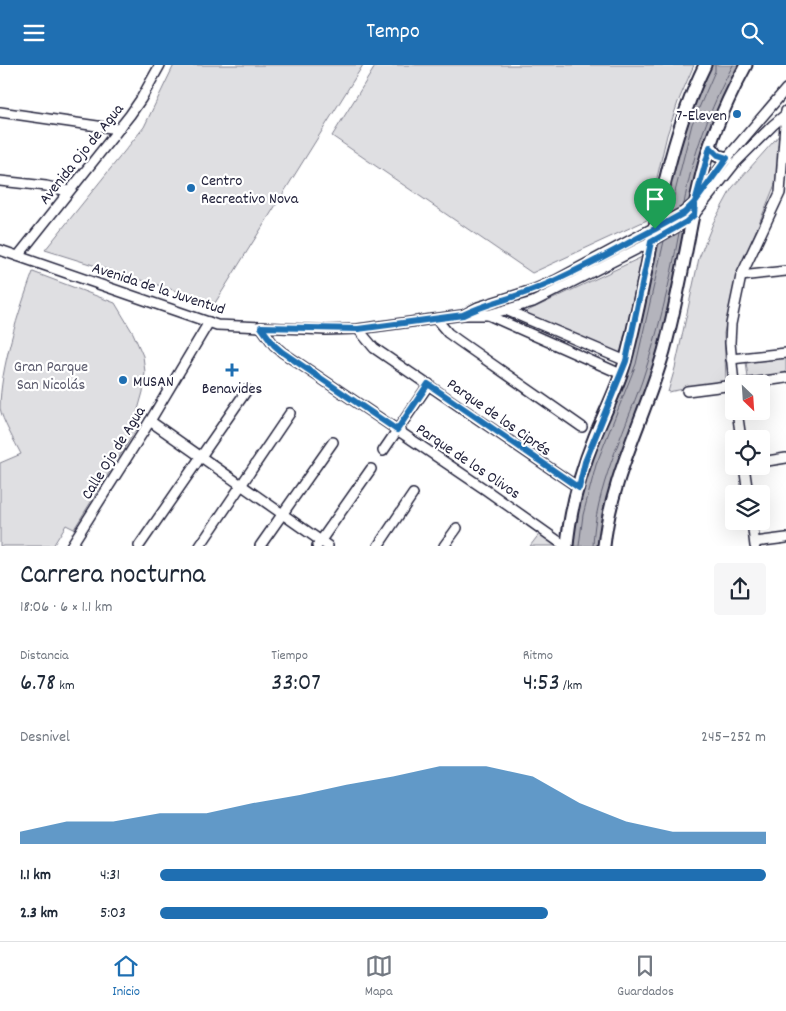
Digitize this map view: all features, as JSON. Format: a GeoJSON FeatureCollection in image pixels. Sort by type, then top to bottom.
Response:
{"type":"FeatureCollection","features":[{"type":"Feature","properties":{"kind":"main road"},"geometry":{"type":"LineString","coordinates":[[566,546],[572,512],[585,462],[626,361],[682,121],[705,65]]}},
{"type":"Feature","properties":{"kind":"main road"},"geometry":{"type":"LineString","coordinates":[[604,546],[609,511],[616,484],[663,352],[688,216],[695,202],[710,147],[721,117],[746,65]]}},
{"type":"Feature","properties":{"kind":"main road"},"geometry":{"type":"LineString","coordinates":[[710,147],[718,155],[727,158]]}},
{"type":"Feature","properties":{"kind":"street","name":"Avenida Ojo de Agua"},"geometry":{"type":"LineString","coordinates":[[18,256],[141,99],[157,66]]}},
{"type":"Feature","properties":{"kind":"street"},"geometry":{"type":"LineString","coordinates":[[695,202],[727,158],[786,89]]}},
{"type":"Feature","properties":{"kind":"street"},"geometry":{"type":"LineString","coordinates":[[0,112],[118,129]]}},
{"type":"Feature","properties":{"kind":"street"},"geometry":{"type":"LineString","coordinates":[[733,375],[731,324],[742,277],[783,192],[786,113]]}},
{"type":"Feature","properties":{"kind":"street"},"geometry":{"type":"LineString","coordinates":[[688,216],[736,162],[786,113]]}},
{"type":"Feature","properties":{"kind":"street"},"geometry":{"type":"LineString","coordinates":[[0,181],[46,186],[68,191]]}},
{"type":"Feature","properties":{"kind":"street","name":"Avenida de la Juventud"},"geometry":{"type":"LineString","coordinates":[[0,250],[209,323],[261,327],[358,329],[437,320],[463,315],[487,315],[533,302],[556,292],[688,216]]}},
{"type":"Feature","properties":{"kind":"street","name":"Avenida de la Juventud"},"geometry":{"type":"LineString","coordinates":[[463,315],[478,307],[535,289],[657,233]]}},
{"type":"Feature","properties":{"kind":"street"},"geometry":{"type":"LineString","coordinates":[[742,277],[786,271]]}},
{"type":"Feature","properties":{"kind":"street"},"geometry":{"type":"LineString","coordinates":[[478,307],[487,315],[621,374]]}},
{"type":"Feature","properties":{"kind":"street"},"geometry":{"type":"LineString","coordinates":[[506,310],[626,361]]}},
{"type":"Feature","properties":{"kind":"street"},"geometry":{"type":"LineString","coordinates":[[437,320],[448,333],[582,427]]}},
{"type":"Feature","properties":{"kind":"street","name":"Calle Ojo de Agua"},"geometry":{"type":"LineString","coordinates":[[71,546],[209,323]]}},
{"type":"Feature","properties":{"kind":"street","name":"Parque de los Olivos"},"geometry":{"type":"LineString","coordinates":[[261,327],[274,345],[282,352],[566,546]]}},
{"type":"Feature","properties":{"kind":"street","name":"Parque de los Ciprés"},"geometry":{"type":"LineString","coordinates":[[358,329],[374,348],[579,488]]}},
{"type":"Feature","properties":{"kind":"street"},"geometry":{"type":"LineString","coordinates":[[731,359],[786,353]]}},
{"type":"Feature","properties":{"kind":"street"},"geometry":{"type":"LineString","coordinates":[[770,380],[786,378]]}},
{"type":"Feature","properties":{"kind":"street"},"geometry":{"type":"LineString","coordinates":[[383,451],[428,384]]}},
{"type":"Feature","properties":{"kind":"street"},"geometry":{"type":"LineString","coordinates":[[686,391],[725,385]]}},
{"type":"Feature","properties":{"kind":"street"},"geometry":{"type":"LineString","coordinates":[[139,546],[247,389]]}},
{"type":"Feature","properties":{"kind":"street"},"geometry":{"type":"LineString","coordinates":[[200,546],[290,413]]}},
{"type":"Feature","properties":{"kind":"street"},"geometry":{"type":"LineString","coordinates":[[150,421],[283,514],[322,544],[371,469]]}},
{"type":"Feature","properties":{"kind":"street"},"geometry":{"type":"LineString","coordinates":[[260,546],[332,442]]}},
{"type":"Feature","properties":{"kind":"street"},"geometry":{"type":"LineString","coordinates":[[770,461],[786,458]]}},
{"type":"Feature","properties":{"kind":"street"},"geometry":{"type":"LineString","coordinates":[[378,546],[413,494]]}},
{"type":"Feature","properties":{"kind":"street"},"geometry":{"type":"LineString","coordinates":[[444,546],[457,528]]}},
{"type":"Feature","properties":{"kind":"street"},"geometry":{"type":"LineString","coordinates":[[753,530],[755,544],[786,538]]}},
{"type":"Feature","properties":{"kind":"green space","name":"Centro Recreativo Nova"},"geometry":{"type":"Polygon","coordinates":[[[174,65],[363,65],[215,303],[45,250],[144,127],[174,65]]]}},
{"type":"Feature","properties":{"kind":"green space"},"geometry":{"type":"Polygon","coordinates":[[[376,65],[694,65],[678,102],[667,135],[647,220],[532,273],[332,136],[376,65]]]}},
{"type":"Feature","properties":{"kind":"green space"},"geometry":{"type":"Polygon","coordinates":[[[782,132],[778,177],[737,277],[724,333],[725,381],[668,392],[699,258],[713,223],[732,188],[782,132]]]}},
{"type":"Feature","properties":{"kind":"green space"},"geometry":{"type":"Polygon","coordinates":[[[642,257],[620,356],[521,314],[642,257]]]}},
{"type":"Feature","properties":{"kind":"green space","name":"Gran Parque San Nicolás"},"geometry":{"type":"Polygon","coordinates":[[[33,272],[115,303],[133,333],[143,356],[145,372],[143,392],[136,417],[136,430],[74,529],[66,525],[53,546],[0,546],[0,463],[21,454],[1,413],[3,376],[11,340],[33,272]]]}},
{"type":"Feature","properties":{"kind":"green space"},"geometry":{"type":"Polygon","coordinates":[[[786,357],[786,373],[748,375],[746,362],[786,357]]]}},
{"type":"Feature","properties":{"kind":"green space"},"geometry":{"type":"Polygon","coordinates":[[[540,533],[560,546],[530,546],[540,533]]]}},
{"type":"Feature","properties":{"kind":"water"},"geometry":{"type":"Polygon","coordinates":[[[705,65],[746,65],[721,117],[685,262],[604,546],[567,546],[572,512],[621,374],[671,160],[705,65]]]}},
{"type":"Feature","properties":{"kind":"place","name":"7-Eleven"},"geometry":{"type":"Point","coordinates":[737,114]}},
{"type":"Feature","properties":{"kind":"place","name":"Centro Recreativo Nova"},"geometry":{"type":"Point","coordinates":[191,188]}},
{"type":"Feature","properties":{"kind":"place","name":"Benavides"},"geometry":{"type":"Point","coordinates":[232,370]}},
{"type":"Feature","properties":{"kind":"place","name":"MUSAN"},"geometry":{"type":"Point","coordinates":[123,380]}},
{"type":"Feature","properties":{"kind":"route"},"geometry":{"type":"LineString","coordinates":[[655,229],[556,280],[497,303],[478,307],[463,315],[437,320],[358,329],[326,330],[261,327],[274,345],[282,352],[397,430],[428,384],[579,488],[585,462],[626,361],[651,242],[686,222],[694,215],[695,202],[710,147],[722,158],[727,158],[701,195],[695,202],[684,213],[655,229]]}}]}
